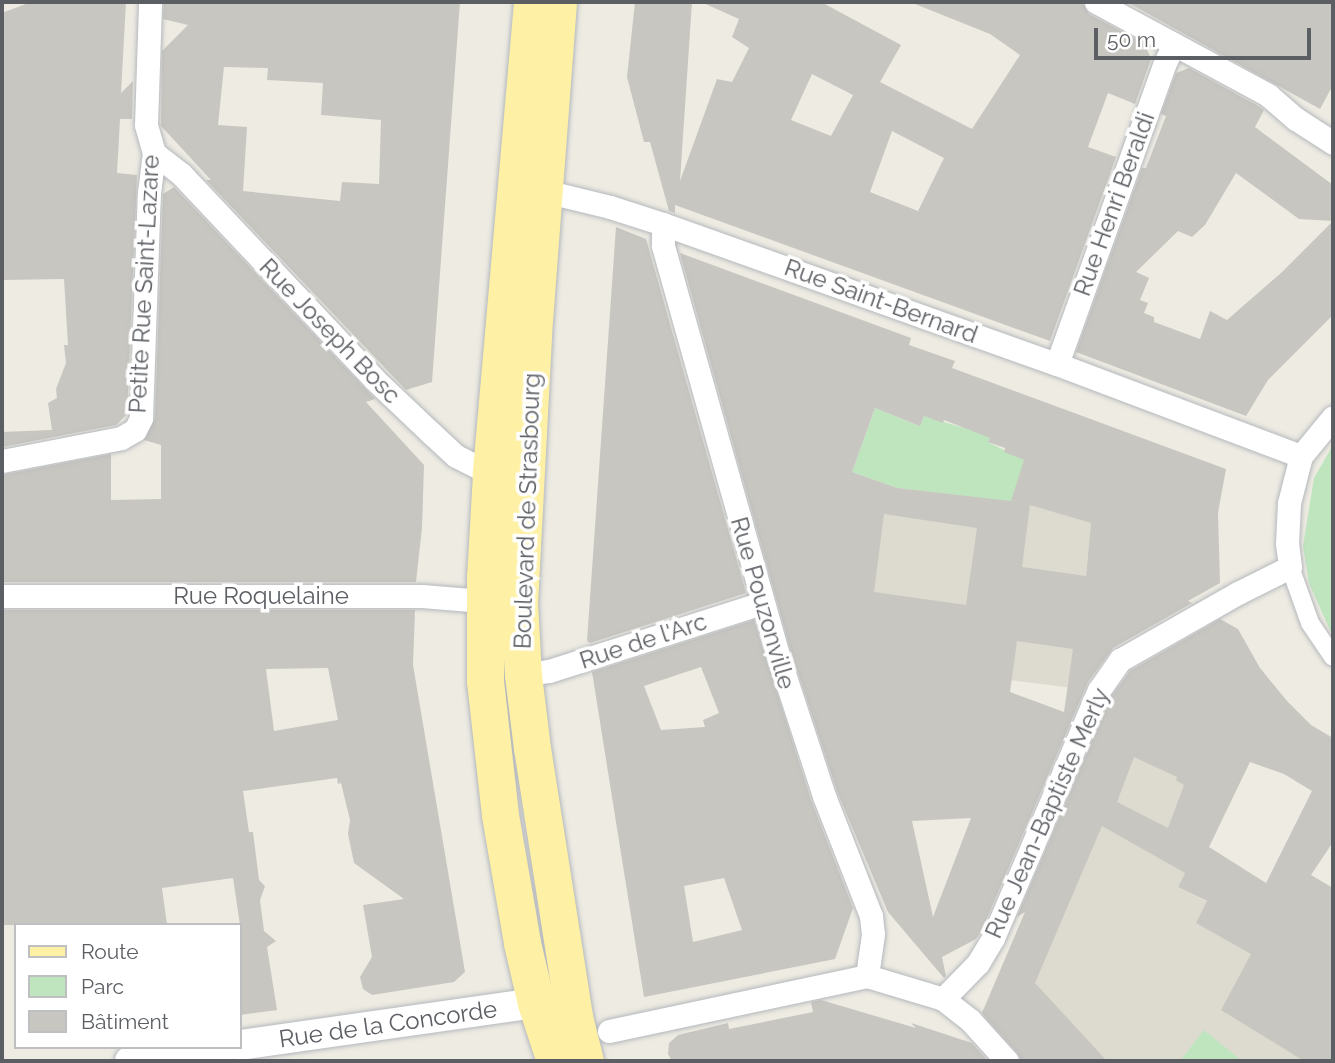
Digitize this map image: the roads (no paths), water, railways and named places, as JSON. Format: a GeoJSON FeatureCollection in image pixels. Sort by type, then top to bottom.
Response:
{"type":"FeatureCollection","features":[{"type":"Feature","properties":{"kind":"main road","name":"Boulevard de Strasbourg"},"geometry":{"type":"LineString","coordinates":[[531,188],[532,2]]}},
{"type":"Feature","properties":{"kind":"main road","name":"Boulevard de Strasbourg"},"geometry":{"type":"LineString","coordinates":[[558,2],[531,188],[508,477],[502,602],[485,681],[500,815],[536,1003],[582,1046]]}},
{"type":"Feature","properties":{"kind":"main road","name":"Boulevard de Strasbourg"},"geometry":{"type":"LineString","coordinates":[[502,602],[536,673],[582,1046]]}},
{"type":"Feature","properties":{"kind":"street","name":"Petite Rue Saint-Lazare"},"geometry":{"type":"LineString","coordinates":[[2,461],[121,438],[135,430],[141,418],[149,192],[154,153],[146,125],[150,2]]}},
{"type":"Feature","properties":{"kind":"street"},"geometry":{"type":"LineString","coordinates":[[1096,2],[1268,95],[1296,119],[1333,143]]}},
{"type":"Feature","properties":{"kind":"street","name":"Rue Henri Beraldi"},"geometry":{"type":"LineString","coordinates":[[1057,364],[1164,65],[1174,44]]}},
{"type":"Feature","properties":{"kind":"street","name":"Rue Joseph Bosc"},"geometry":{"type":"LineString","coordinates":[[154,153],[181,174],[374,379],[456,456],[508,477]]}},
{"type":"Feature","properties":{"kind":"street","name":"Rue Saint-Bernard"},"geometry":{"type":"LineString","coordinates":[[531,188],[663,224],[1057,364],[1301,456]]}},
{"type":"Feature","properties":{"kind":"street","name":"Rue Pouzonville"},"geometry":{"type":"LineString","coordinates":[[663,224],[663,246],[762,603],[820,783],[871,916],[873,934],[867,976]]}},
{"type":"Feature","properties":{"kind":"street"},"geometry":{"type":"LineString","coordinates":[[1333,417],[1301,456],[1289,503],[1287,544],[1290,567],[1310,624],[1333,657]]}},
{"type":"Feature","properties":{"kind":"street","name":"Rue Jean-Baptiste Merly"},"geometry":{"type":"LineString","coordinates":[[943,999],[978,963],[993,938],[1099,690],[1120,660],[1238,593],[1290,567]]}},
{"type":"Feature","properties":{"kind":"street","name":"Rue Roquelaine"},"geometry":{"type":"LineString","coordinates":[[2,596],[422,596],[502,602]]}},
{"type":"Feature","properties":{"kind":"street","name":"Rue de l'Arc"},"geometry":{"type":"LineString","coordinates":[[536,673],[762,603]]}},
{"type":"Feature","properties":{"kind":"street"},"geometry":{"type":"LineString","coordinates":[[536,1003],[582,1046],[867,976],[943,999],[970,1020],[1007,1061]]}},
{"type":"Feature","properties":{"kind":"street","name":"Rue de la Concorde"},"geometry":{"type":"LineString","coordinates":[[242,1045],[536,1003]]}},
{"type":"Feature","properties":{"kind":"street"},"geometry":{"type":"LineString","coordinates":[[130,1061],[211,1049]]}}]}
